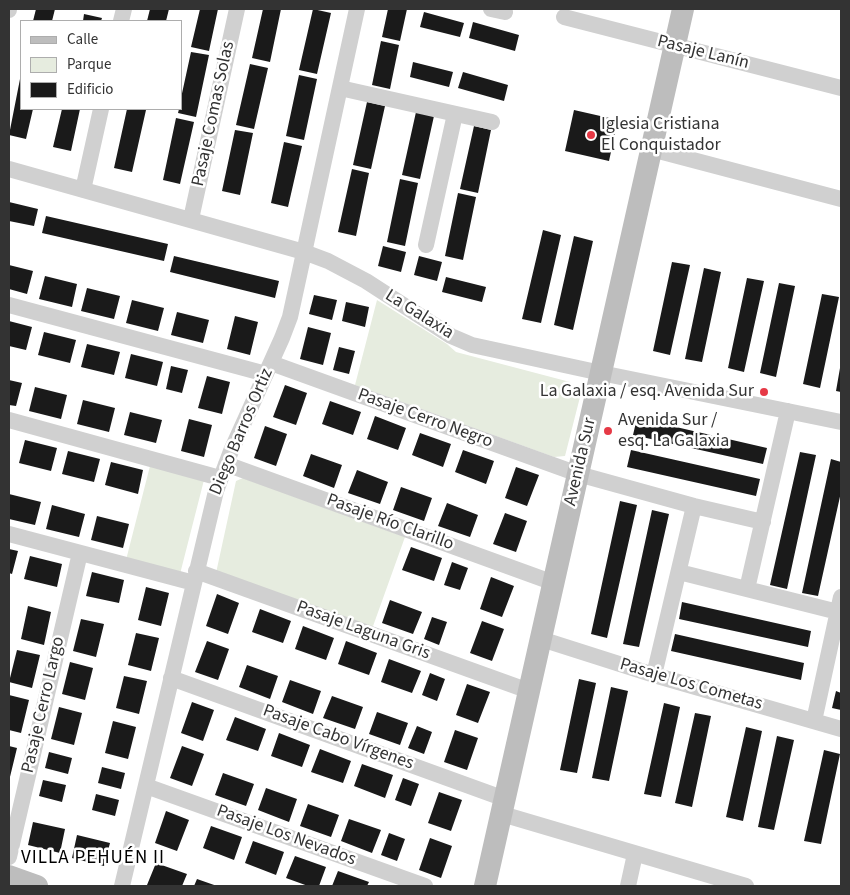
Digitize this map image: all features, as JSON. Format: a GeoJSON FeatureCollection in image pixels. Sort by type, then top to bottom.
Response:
{"type":"FeatureCollection","features":[{"type":"Feature","properties":{"kind":"street","name":"Pasaje Comas Solas"},"geometry":{"type":"LineString","coordinates":[[191,220],[237,9]]}},
{"type":"Feature","properties":{"kind":"street","name":"Diego Barros Ortiz"},"geometry":{"type":"LineString","coordinates":[[122,886],[211,509],[223,471],[290,318],[357,9]]}},
{"type":"Feature","properties":{"kind":"street","name":"Avenida Sur"},"geometry":{"type":"LineString","coordinates":[[485,886],[683,9]]}},
{"type":"Feature","properties":{"kind":"street","name":"Pasaje Lanín"},"geometry":{"type":"LineString","coordinates":[[564,17],[841,88]]}},
{"type":"Feature","properties":{"kind":"street"},"geometry":{"type":"LineString","coordinates":[[340,88],[492,122]]}},
{"type":"Feature","properties":{"kind":"street"},"geometry":{"type":"LineString","coordinates":[[83,190],[101,110]]}},
{"type":"Feature","properties":{"kind":"street"},"geometry":{"type":"LineString","coordinates":[[426,245],[455,114]]}},
{"type":"Feature","properties":{"kind":"street"},"geometry":{"type":"LineString","coordinates":[[651,150],[841,199]]}},
{"type":"Feature","properties":{"kind":"street","name":"La Galaxia"},"geometry":{"type":"LineString","coordinates":[[9,169],[304,252],[328,261],[366,281],[462,341],[601,373],[841,422]]}},
{"type":"Feature","properties":{"kind":"street","name":"Pasaje Cerro Negro"},"geometry":{"type":"LineString","coordinates":[[9,305],[268,369],[578,474],[694,506],[762,522]]}},
{"type":"Feature","properties":{"kind":"street"},"geometry":{"type":"LineString","coordinates":[[747,589],[788,411]]}},
{"type":"Feature","properties":{"kind":"street","name":"Pasaje Río Clarillo"},"geometry":{"type":"LineString","coordinates":[[9,420],[223,471],[554,583]]}},
{"type":"Feature","properties":{"kind":"street"},"geometry":{"type":"LineString","coordinates":[[654,675],[694,506]]}},
{"type":"Feature","properties":{"kind":"street","name":"Pasaje Laguna Gris"},"geometry":{"type":"LineString","coordinates":[[9,534],[80,553],[195,577],[529,691]]}},
{"type":"Feature","properties":{"kind":"street","name":"Pasaje Cerro Largo"},"geometry":{"type":"LineString","coordinates":[[9,857],[80,553]]}},
{"type":"Feature","properties":{"kind":"street"},"geometry":{"type":"LineString","coordinates":[[678,572],[747,589],[840,604],[837,638],[814,721]]}},
{"type":"Feature","properties":{"kind":"street","name":"Pasaje Los Cometas"},"geometry":{"type":"LineString","coordinates":[[541,639],[654,675],[841,729]]}},
{"type":"Feature","properties":{"kind":"street","name":"Pasaje Cabo Vírgenes"},"geometry":{"type":"LineString","coordinates":[[171,678],[503,806],[635,854],[742,886]]}},
{"type":"Feature","properties":{"kind":"street","name":"Pasaje Los Nevados"},"geometry":{"type":"LineString","coordinates":[[146,786],[425,886]]}},
{"type":"Feature","properties":{"kind":"street"},"geometry":{"type":"LineString","coordinates":[[628,886],[635,854]]}},
{"type":"Feature","properties":{"kind":"street"},"geometry":{"type":"LineString","coordinates":[[9,876],[37,886]]}},
{"type":"Feature","properties":{"kind":"green space"},"geometry":{"type":"Polygon","coordinates":[[[377,300],[447,344],[456,352],[570,382],[580,397],[565,456],[554,457],[355,385],[377,300]]]}},
{"type":"Feature","properties":{"kind":"green space"},"geometry":{"type":"Polygon","coordinates":[[[150,466],[204,480],[180,574],[126,560],[150,466]]]}},
{"type":"Feature","properties":{"kind":"green space"},"geometry":{"type":"Polygon","coordinates":[[[243,478],[405,537],[372,629],[216,573],[236,481],[243,478]]]}},
{"type":"Feature","properties":{"kind":"building"},"geometry":{"type":"Polygon","coordinates":[[[36,9],[55,9],[52,20],[33,20],[36,9]]]}},
{"type":"Feature","properties":{"kind":"building"},"geometry":{"type":"Polygon","coordinates":[[[150,9],[169,9],[166,20],[147,20],[150,9]]]}},
{"type":"Feature","properties":{"kind":"building"},"geometry":{"type":"Polygon","coordinates":[[[200,9],[218,9],[209,51],[191,47],[200,9]]]}},
{"type":"Feature","properties":{"kind":"building"},"geometry":{"type":"Polygon","coordinates":[[[263,9],[281,9],[270,62],[252,58],[263,9]]]}},
{"type":"Feature","properties":{"kind":"building"},"geometry":{"type":"Polygon","coordinates":[[[313,9],[331,13],[317,74],[299,70],[313,9]]]}},
{"type":"Feature","properties":{"kind":"building"},"geometry":{"type":"Polygon","coordinates":[[[388,9],[407,9],[400,41],[382,37],[388,9]]]}},
{"type":"Feature","properties":{"kind":"building"},"geometry":{"type":"Polygon","coordinates":[[[424,12],[464,23],[460,37],[420,27],[424,12]]]}},
{"type":"Feature","properties":{"kind":"building"},"geometry":{"type":"Polygon","coordinates":[[[84,14],[102,18],[101,20],[83,20],[84,14]]]}},
{"type":"Feature","properties":{"kind":"building"},"geometry":{"type":"Polygon","coordinates":[[[473,22],[519,35],[515,51],[469,38],[473,22]]]}},
{"type":"Feature","properties":{"kind":"building"},"geometry":{"type":"Polygon","coordinates":[[[381,41],[399,45],[390,89],[372,85],[381,41]]]}},
{"type":"Feature","properties":{"kind":"building"},"geometry":{"type":"Polygon","coordinates":[[[191,52],[209,55],[196,117],[178,113],[179,110],[182,110],[182,93],[191,52]]]}},
{"type":"Feature","properties":{"kind":"building"},"geometry":{"type":"Polygon","coordinates":[[[413,62],[453,72],[449,87],[410,77],[413,62]]]}},
{"type":"Feature","properties":{"kind":"building"},"geometry":{"type":"Polygon","coordinates":[[[250,64],[268,68],[254,129],[236,125],[250,64]]]}},
{"type":"Feature","properties":{"kind":"building"},"geometry":{"type":"Polygon","coordinates":[[[463,72],[508,85],[504,101],[458,88],[463,72]]]}},
{"type":"Feature","properties":{"kind":"building"},"geometry":{"type":"Polygon","coordinates":[[[299,75],[317,79],[304,140],[286,136],[299,75]]]}},
{"type":"Feature","properties":{"kind":"building"},"geometry":{"type":"Polygon","coordinates":[[[20,79],[20,110],[33,110],[26,139],[9,135],[20,79]]]}},
{"type":"Feature","properties":{"kind":"building"},"geometry":{"type":"Polygon","coordinates":[[[367,102],[385,106],[371,169],[353,165],[367,102]]]}},
{"type":"Feature","properties":{"kind":"building"},"geometry":{"type":"Polygon","coordinates":[[[62,110],[80,110],[71,151],[53,147],[62,110]]]}},
{"type":"Feature","properties":{"kind":"building"},"geometry":{"type":"Polygon","coordinates":[[[127,110],[146,110],[132,172],[114,168],[127,110]]]}},
{"type":"Feature","properties":{"kind":"building","name":"Iglesia Cristiana El Conquistador"},"geometry":{"type":"Polygon","coordinates":[[[574,110],[618,120],[609,161],[565,151],[574,110]]]}},
{"type":"Feature","properties":{"kind":"building"},"geometry":{"type":"Polygon","coordinates":[[[416,112],[434,116],[420,179],[402,175],[416,112]]]}},
{"type":"Feature","properties":{"kind":"building"},"geometry":{"type":"Polygon","coordinates":[[[176,118],[194,122],[180,184],[163,180],[176,118]]]}},
{"type":"Feature","properties":{"kind":"building"},"geometry":{"type":"Polygon","coordinates":[[[474,126],[491,130],[478,193],[460,189],[474,126]]]}},
{"type":"Feature","properties":{"kind":"building"},"geometry":{"type":"Polygon","coordinates":[[[235,130],[253,133],[240,195],[222,191],[235,130]]]}},
{"type":"Feature","properties":{"kind":"building"},"geometry":{"type":"Polygon","coordinates":[[[284,142],[302,146],[288,207],[271,203],[284,142]]]}},
{"type":"Feature","properties":{"kind":"building"},"geometry":{"type":"Polygon","coordinates":[[[352,169],[369,173],[356,236],[338,232],[352,169]]]}},
{"type":"Feature","properties":{"kind":"building"},"geometry":{"type":"Polygon","coordinates":[[[400,179],[418,183],[405,246],[387,242],[400,179]]]}},
{"type":"Feature","properties":{"kind":"building"},"geometry":{"type":"Polygon","coordinates":[[[458,193],[476,197],[463,260],[445,256],[458,193]]]}},
{"type":"Feature","properties":{"kind":"building"},"geometry":{"type":"Polygon","coordinates":[[[9,202],[38,209],[34,226],[9,221],[9,202]]]}},
{"type":"Feature","properties":{"kind":"building"},"geometry":{"type":"Polygon","coordinates":[[[46,216],[168,244],[164,261],[42,233],[46,216]]]}},
{"type":"Feature","properties":{"kind":"building"},"geometry":{"type":"Polygon","coordinates":[[[543,230],[561,235],[541,323],[522,319],[543,230]]]}},
{"type":"Feature","properties":{"kind":"building"},"geometry":{"type":"Polygon","coordinates":[[[574,236],[593,241],[573,330],[554,325],[574,236]]]}},
{"type":"Feature","properties":{"kind":"building"},"geometry":{"type":"Polygon","coordinates":[[[383,246],[406,252],[401,272],[378,266],[383,246]]]}},
{"type":"Feature","properties":{"kind":"building"},"geometry":{"type":"Polygon","coordinates":[[[174,256],[279,281],[275,298],[170,272],[174,256]]]}},
{"type":"Feature","properties":{"kind":"building"},"geometry":{"type":"Polygon","coordinates":[[[419,256],[442,262],[437,281],[414,275],[419,256]]]}},
{"type":"Feature","properties":{"kind":"building"},"geometry":{"type":"Polygon","coordinates":[[[672,262],[690,265],[670,355],[653,351],[672,262]]]}},
{"type":"Feature","properties":{"kind":"building"},"geometry":{"type":"Polygon","coordinates":[[[9,265],[33,271],[27,294],[9,289],[9,265]]]}},
{"type":"Feature","properties":{"kind":"building"},"geometry":{"type":"Polygon","coordinates":[[[704,268],[721,272],[702,362],[685,359],[704,268]]]}},
{"type":"Feature","properties":{"kind":"building"},"geometry":{"type":"Polygon","coordinates":[[[45,276],[77,284],[72,307],[39,299],[45,276]]]}},
{"type":"Feature","properties":{"kind":"building"},"geometry":{"type":"Polygon","coordinates":[[[446,277],[486,287],[482,302],[442,292],[446,277]]]}},
{"type":"Feature","properties":{"kind":"building"},"geometry":{"type":"Polygon","coordinates":[[[747,278],[764,281],[744,372],[728,368],[747,278]]]}},
{"type":"Feature","properties":{"kind":"building"},"geometry":{"type":"Polygon","coordinates":[[[779,283],[795,286],[776,377],[760,373],[779,283]]]}},
{"type":"Feature","properties":{"kind":"building"},"geometry":{"type":"Polygon","coordinates":[[[87,288],[120,296],[114,319],[81,311],[87,288]]]}},
{"type":"Feature","properties":{"kind":"building"},"geometry":{"type":"Polygon","coordinates":[[[822,294],[839,297],[820,388],[803,384],[822,294]]]}},
{"type":"Feature","properties":{"kind":"building"},"geometry":{"type":"Polygon","coordinates":[[[314,295],[337,300],[332,320],[309,314],[314,295]]]}},
{"type":"Feature","properties":{"kind":"building"},"geometry":{"type":"Polygon","coordinates":[[[132,300],[164,308],[158,331],[126,323],[132,300]]]}},
{"type":"Feature","properties":{"kind":"building"},"geometry":{"type":"Polygon","coordinates":[[[346,302],[369,307],[365,327],[342,321],[346,302]]]}},
{"type":"Feature","properties":{"kind":"building"},"geometry":{"type":"Polygon","coordinates":[[[177,312],[209,320],[203,343],[171,335],[177,312]]]}},
{"type":"Feature","properties":{"kind":"building"},"geometry":{"type":"Polygon","coordinates":[[[235,316],[258,322],[250,355],[227,349],[235,316]]]}},
{"type":"Feature","properties":{"kind":"building"},"geometry":{"type":"Polygon","coordinates":[[[9,321],[32,327],[26,350],[9,346],[9,321]]]}},
{"type":"Feature","properties":{"kind":"building"},"geometry":{"type":"Polygon","coordinates":[[[308,327],[331,333],[323,365],[300,359],[308,327]]]}},
{"type":"Feature","properties":{"kind":"building"},"geometry":{"type":"Polygon","coordinates":[[[44,332],[76,340],[70,363],[38,355],[44,332]]]}},
{"type":"Feature","properties":{"kind":"building"},"geometry":{"type":"Polygon","coordinates":[[[87,344],[120,352],[114,375],[81,367],[87,344]]]}},
{"type":"Feature","properties":{"kind":"building"},"geometry":{"type":"Polygon","coordinates":[[[339,347],[355,351],[349,374],[333,370],[339,347]]]}},
{"type":"Feature","properties":{"kind":"building"},"geometry":{"type":"Polygon","coordinates":[[[131,354],[163,362],[157,386],[125,378],[131,354]]]}},
{"type":"Feature","properties":{"kind":"building"},"geometry":{"type":"Polygon","coordinates":[[[171,366],[188,370],[182,393],[166,389],[171,366]]]}},
{"type":"Feature","properties":{"kind":"building"},"geometry":{"type":"Polygon","coordinates":[[[841,368],[841,392],[836,391],[841,368]]]}},
{"type":"Feature","properties":{"kind":"building"},"geometry":{"type":"Polygon","coordinates":[[[207,376],[230,382],[222,414],[198,408],[207,376]]]}},
{"type":"Feature","properties":{"kind":"building"},"geometry":{"type":"Polygon","coordinates":[[[9,380],[22,383],[16,406],[9,405],[9,380]]]}},
{"type":"Feature","properties":{"kind":"building"},"geometry":{"type":"Polygon","coordinates":[[[285,385],[307,393],[296,425],[273,417],[285,385]]]}},
{"type":"Feature","properties":{"kind":"building"},"geometry":{"type":"Polygon","coordinates":[[[35,387],[67,395],[61,419],[29,411],[35,387]]]}},
{"type":"Feature","properties":{"kind":"building"},"geometry":{"type":"Polygon","coordinates":[[[83,400],[115,408],[109,432],[77,424],[83,400]]]}},
{"type":"Feature","properties":{"kind":"building"},"geometry":{"type":"Polygon","coordinates":[[[330,401],[361,412],[353,435],[322,424],[330,401]]]}},
{"type":"Feature","properties":{"kind":"building"},"geometry":{"type":"Polygon","coordinates":[[[130,412],[162,420],[156,443],[124,435],[130,412]]]}},
{"type":"Feature","properties":{"kind":"building"},"geometry":{"type":"Polygon","coordinates":[[[375,416],[406,428],[398,450],[367,439],[375,416]]]}},
{"type":"Feature","properties":{"kind":"building"},"geometry":{"type":"Polygon","coordinates":[[[637,418],[767,448],[763,464],[633,435],[637,418]]]}},
{"type":"Feature","properties":{"kind":"building"},"geometry":{"type":"Polygon","coordinates":[[[189,419],[212,425],[204,457],[181,451],[189,419]]]}},
{"type":"Feature","properties":{"kind":"building"},"geometry":{"type":"Polygon","coordinates":[[[265,426],[287,434],[276,466],[254,458],[265,426]]]}},
{"type":"Feature","properties":{"kind":"building"},"geometry":{"type":"Polygon","coordinates":[[[420,433],[451,444],[443,467],[412,455],[420,433]]]}},
{"type":"Feature","properties":{"kind":"building"},"geometry":{"type":"Polygon","coordinates":[[[25,440],[57,448],[51,471],[19,463],[25,440]]]}},
{"type":"Feature","properties":{"kind":"building"},"geometry":{"type":"Polygon","coordinates":[[[463,450],[494,461],[486,484],[455,472],[463,450]]]}},
{"type":"Feature","properties":{"kind":"building"},"geometry":{"type":"Polygon","coordinates":[[[631,450],[760,479],[756,496],[627,467],[631,450]]]}},
{"type":"Feature","properties":{"kind":"building"},"geometry":{"type":"Polygon","coordinates":[[[68,451],[100,459],[94,482],[62,474],[68,451]]]}},
{"type":"Feature","properties":{"kind":"building"},"geometry":{"type":"Polygon","coordinates":[[[800,452],[816,455],[787,589],[770,585],[800,452]]]}},
{"type":"Feature","properties":{"kind":"building"},"geometry":{"type":"Polygon","coordinates":[[[311,454],[342,465],[334,488],[303,476],[311,454]]]}},
{"type":"Feature","properties":{"kind":"building"},"geometry":{"type":"Polygon","coordinates":[[[831,459],[841,462],[841,492],[818,596],[802,593],[831,459]]]}},
{"type":"Feature","properties":{"kind":"building"},"geometry":{"type":"Polygon","coordinates":[[[111,462],[143,470],[138,494],[105,485],[111,462]]]}},
{"type":"Feature","properties":{"kind":"building"},"geometry":{"type":"Polygon","coordinates":[[[516,467],[539,475],[527,506],[505,498],[516,467]]]}},
{"type":"Feature","properties":{"kind":"building"},"geometry":{"type":"Polygon","coordinates":[[[357,470],[388,482],[380,504],[348,493],[357,470]]]}},
{"type":"Feature","properties":{"kind":"building"},"geometry":{"type":"Polygon","coordinates":[[[401,487],[432,498],[424,521],[393,510],[401,487]]]}},
{"type":"Feature","properties":{"kind":"building"},"geometry":{"type":"Polygon","coordinates":[[[9,494],[41,502],[35,525],[9,519],[9,494]]]}},
{"type":"Feature","properties":{"kind":"building"},"geometry":{"type":"Polygon","coordinates":[[[620,501],[637,505],[607,638],[591,634],[620,501]]]}},
{"type":"Feature","properties":{"kind":"building"},"geometry":{"type":"Polygon","coordinates":[[[447,503],[478,515],[470,537],[438,526],[447,503]]]}},
{"type":"Feature","properties":{"kind":"building"},"geometry":{"type":"Polygon","coordinates":[[[52,505],[85,514],[79,537],[46,529],[52,505]]]}},
{"type":"Feature","properties":{"kind":"building"},"geometry":{"type":"Polygon","coordinates":[[[652,510],[669,514],[639,647],[623,644],[652,510]]]}},
{"type":"Feature","properties":{"kind":"building"},"geometry":{"type":"Polygon","coordinates":[[[505,513],[527,521],[516,552],[493,544],[505,513]]]}},
{"type":"Feature","properties":{"kind":"building"},"geometry":{"type":"Polygon","coordinates":[[[97,516],[129,524],[123,548],[91,540],[97,516]]]}},
{"type":"Feature","properties":{"kind":"building"},"geometry":{"type":"Polygon","coordinates":[[[411,547],[442,558],[434,581],[402,570],[411,547]]]}},
{"type":"Feature","properties":{"kind":"building"},"geometry":{"type":"Polygon","coordinates":[[[9,549],[18,551],[12,574],[9,573],[9,549]]]}},
{"type":"Feature","properties":{"kind":"building"},"geometry":{"type":"Polygon","coordinates":[[[30,556],[62,564],[57,587],[24,579],[30,556]]]}},
{"type":"Feature","properties":{"kind":"building"},"geometry":{"type":"Polygon","coordinates":[[[452,562],[468,568],[460,590],[444,585],[452,562]]]}},
{"type":"Feature","properties":{"kind":"building"},"geometry":{"type":"Polygon","coordinates":[[[92,572],[124,580],[119,603],[86,596],[92,572]]]}},
{"type":"Feature","properties":{"kind":"building"},"geometry":{"type":"Polygon","coordinates":[[[491,577],[514,586],[502,617],[480,609],[491,577]]]}},
{"type":"Feature","properties":{"kind":"building"},"geometry":{"type":"Polygon","coordinates":[[[146,587],[169,593],[161,626],[138,620],[146,587]]]}},
{"type":"Feature","properties":{"kind":"building"},"geometry":{"type":"Polygon","coordinates":[[[217,594],[239,603],[228,634],[206,626],[217,594]]]}},
{"type":"Feature","properties":{"kind":"building"},"geometry":{"type":"Polygon","coordinates":[[[390,600],[422,612],[413,634],[382,623],[390,600]]]}},
{"type":"Feature","properties":{"kind":"building"},"geometry":{"type":"Polygon","coordinates":[[[682,602],[811,631],[808,647],[679,619],[682,602]]]}},
{"type":"Feature","properties":{"kind":"building"},"geometry":{"type":"Polygon","coordinates":[[[28,606],[51,612],[44,645],[21,639],[28,606]]]}},
{"type":"Feature","properties":{"kind":"building"},"geometry":{"type":"Polygon","coordinates":[[[260,609],[291,621],[283,643],[252,632],[260,609]]]}},
{"type":"Feature","properties":{"kind":"building"},"geometry":{"type":"Polygon","coordinates":[[[432,617],[447,622],[439,645],[424,639],[432,617]]]}},
{"type":"Feature","properties":{"kind":"building"},"geometry":{"type":"Polygon","coordinates":[[[81,619],[104,624],[96,657],[73,651],[81,619]]]}},
{"type":"Feature","properties":{"kind":"building"},"geometry":{"type":"Polygon","coordinates":[[[482,621],[504,629],[492,661],[470,653],[482,621]]]}},
{"type":"Feature","properties":{"kind":"building"},"geometry":{"type":"Polygon","coordinates":[[[303,626],[334,638],[326,660],[295,649],[303,626]]]}},
{"type":"Feature","properties":{"kind":"building"},"geometry":{"type":"Polygon","coordinates":[[[136,633],[159,638],[151,671],[128,665],[136,633]]]}},
{"type":"Feature","properties":{"kind":"building"},"geometry":{"type":"Polygon","coordinates":[[[675,634],[804,663],[801,680],[671,651],[675,634]]]}},
{"type":"Feature","properties":{"kind":"building"},"geometry":{"type":"Polygon","coordinates":[[[207,641],[229,649],[218,680],[195,672],[207,641]]]}},
{"type":"Feature","properties":{"kind":"building"},"geometry":{"type":"Polygon","coordinates":[[[346,641],[377,653],[369,675],[338,664],[346,641]]]}},
{"type":"Feature","properties":{"kind":"building"},"geometry":{"type":"Polygon","coordinates":[[[17,650],[40,655],[32,688],[9,682],[17,650]]]}},
{"type":"Feature","properties":{"kind":"building"},"geometry":{"type":"Polygon","coordinates":[[[389,659],[421,671],[412,693],[381,682],[389,659]]]}},
{"type":"Feature","properties":{"kind":"building"},"geometry":{"type":"Polygon","coordinates":[[[70,662],[93,668],[85,700],[62,694],[70,662]]]}},
{"type":"Feature","properties":{"kind":"building"},"geometry":{"type":"Polygon","coordinates":[[[247,665],[278,676],[270,699],[239,687],[247,665]]]}},
{"type":"Feature","properties":{"kind":"building"},"geometry":{"type":"Polygon","coordinates":[[[430,673],[445,679],[437,701],[422,695],[430,673]]]}},
{"type":"Feature","properties":{"kind":"building"},"geometry":{"type":"Polygon","coordinates":[[[124,676],[147,681],[139,714],[116,708],[124,676]]]}},
{"type":"Feature","properties":{"kind":"building"},"geometry":{"type":"Polygon","coordinates":[[[579,679],[596,683],[577,773],[560,770],[579,679]]]}},
{"type":"Feature","properties":{"kind":"building"},"geometry":{"type":"Polygon","coordinates":[[[290,680],[321,691],[313,714],[282,702],[290,680]]]}},
{"type":"Feature","properties":{"kind":"building"},"geometry":{"type":"Polygon","coordinates":[[[467,684],[490,692],[478,723],[456,715],[467,684]]]}},
{"type":"Feature","properties":{"kind":"building"},"geometry":{"type":"Polygon","coordinates":[[[611,687],[628,691],[609,781],[592,778],[611,687]]]}},
{"type":"Feature","properties":{"kind":"building"},"geometry":{"type":"Polygon","coordinates":[[[836,691],[841,693],[841,710],[832,708],[836,691]]]}},
{"type":"Feature","properties":{"kind":"building"},"geometry":{"type":"Polygon","coordinates":[[[9,695],[29,700],[21,733],[9,730],[9,695]]]}},
{"type":"Feature","properties":{"kind":"building"},"geometry":{"type":"Polygon","coordinates":[[[332,696],[363,707],[355,729],[323,718],[332,696]]]}},
{"type":"Feature","properties":{"kind":"building"},"geometry":{"type":"Polygon","coordinates":[[[192,702],[214,710],[203,741],[181,733],[192,702]]]}},
{"type":"Feature","properties":{"kind":"building"},"geometry":{"type":"Polygon","coordinates":[[[664,703],[680,707],[661,797],[644,794],[664,703]]]}},
{"type":"Feature","properties":{"kind":"building"},"geometry":{"type":"Polygon","coordinates":[[[59,707],[82,713],[74,745],[51,739],[59,707]]]}},
{"type":"Feature","properties":{"kind":"building"},"geometry":{"type":"Polygon","coordinates":[[[377,712],[408,723],[400,745],[369,734],[377,712]]]}},
{"type":"Feature","properties":{"kind":"building"},"geometry":{"type":"Polygon","coordinates":[[[695,713],[711,716],[692,807],[675,803],[695,713]]]}},
{"type":"Feature","properties":{"kind":"building"},"geometry":{"type":"Polygon","coordinates":[[[235,717],[266,729],[258,751],[226,740],[235,717]]]}},
{"type":"Feature","properties":{"kind":"building"},"geometry":{"type":"Polygon","coordinates":[[[113,721],[136,727],[128,759],[105,753],[113,721]]]}},
{"type":"Feature","properties":{"kind":"building"},"geometry":{"type":"Polygon","coordinates":[[[417,726],[432,732],[424,754],[408,748],[417,726]]]}},
{"type":"Feature","properties":{"kind":"building"},"geometry":{"type":"Polygon","coordinates":[[[746,727],[762,731],[743,821],[726,817],[746,727]]]}},
{"type":"Feature","properties":{"kind":"building"},"geometry":{"type":"Polygon","coordinates":[[[455,730],[478,738],[467,770],[444,762],[455,730]]]}},
{"type":"Feature","properties":{"kind":"building"},"geometry":{"type":"Polygon","coordinates":[[[279,733],[310,745],[302,767],[271,756],[279,733]]]}},
{"type":"Feature","properties":{"kind":"building"},"geometry":{"type":"Polygon","coordinates":[[[777,736],[794,740],[774,830],[758,827],[777,736]]]}},
{"type":"Feature","properties":{"kind":"building"},"geometry":{"type":"Polygon","coordinates":[[[9,746],[17,748],[9,781],[9,746]]]}},
{"type":"Feature","properties":{"kind":"building"},"geometry":{"type":"Polygon","coordinates":[[[182,746],[204,754],[192,786],[170,778],[182,746]]]}},
{"type":"Feature","properties":{"kind":"building"},"geometry":{"type":"Polygon","coordinates":[[[320,749],[351,761],[343,783],[311,772],[320,749]]]}},
{"type":"Feature","properties":{"kind":"building"},"geometry":{"type":"Polygon","coordinates":[[[824,750],[840,754],[821,844],[804,841],[824,750]]]}},
{"type":"Feature","properties":{"kind":"building"},"geometry":{"type":"Polygon","coordinates":[[[49,752],[72,758],[68,774],[45,768],[49,752]]]}},
{"type":"Feature","properties":{"kind":"building"},"geometry":{"type":"Polygon","coordinates":[[[362,764],[393,775],[385,798],[354,786],[362,764]]]}},
{"type":"Feature","properties":{"kind":"building"},"geometry":{"type":"Polygon","coordinates":[[[102,767],[125,773],[121,789],[98,783],[102,767]]]}},
{"type":"Feature","properties":{"kind":"building"},"geometry":{"type":"Polygon","coordinates":[[[223,773],[254,784],[246,806],[215,795],[223,773]]]}},
{"type":"Feature","properties":{"kind":"building"},"geometry":{"type":"Polygon","coordinates":[[[403,778],[419,784],[411,806],[395,800],[403,778]]]}},
{"type":"Feature","properties":{"kind":"building"},"geometry":{"type":"Polygon","coordinates":[[[43,780],[66,785],[62,802],[39,796],[43,780]]]}},
{"type":"Feature","properties":{"kind":"building"},"geometry":{"type":"Polygon","coordinates":[[[266,788],[297,799],[289,822],[258,810],[266,788]]]}},
{"type":"Feature","properties":{"kind":"building"},"geometry":{"type":"Polygon","coordinates":[[[439,792],[462,800],[451,831],[428,823],[439,792]]]}},
{"type":"Feature","properties":{"kind":"building"},"geometry":{"type":"Polygon","coordinates":[[[96,794],[119,800],[115,816],[92,810],[96,794]]]}},
{"type":"Feature","properties":{"kind":"building"},"geometry":{"type":"Polygon","coordinates":[[[308,804],[339,815],[331,837],[300,826],[308,804]]]}},
{"type":"Feature","properties":{"kind":"building"},"geometry":{"type":"Polygon","coordinates":[[[166,811],[189,820],[177,851],[155,843],[166,811]]]}},
{"type":"Feature","properties":{"kind":"building"},"geometry":{"type":"Polygon","coordinates":[[[349,819],[381,830],[372,853],[341,841],[349,819]]]}},
{"type":"Feature","properties":{"kind":"building"},"geometry":{"type":"Polygon","coordinates":[[[33,822],[65,829],[60,853],[28,845],[33,822]]]}},
{"type":"Feature","properties":{"kind":"building"},"geometry":{"type":"Polygon","coordinates":[[[211,826],[242,837],[234,860],[203,848],[211,826]]]}},
{"type":"Feature","properties":{"kind":"building"},"geometry":{"type":"Polygon","coordinates":[[[389,833],[405,839],[397,861],[381,855],[389,833]]]}},
{"type":"Feature","properties":{"kind":"building"},"geometry":{"type":"Polygon","coordinates":[[[77,835],[110,843],[104,866],[72,858],[77,835]]]}},
{"type":"Feature","properties":{"kind":"building"},"geometry":{"type":"Polygon","coordinates":[[[430,838],[452,846],[441,878],[419,870],[430,838]]]}},
{"type":"Feature","properties":{"kind":"building"},"geometry":{"type":"Polygon","coordinates":[[[253,841],[284,852],[276,875],[245,863],[253,841]]]}},
{"type":"Feature","properties":{"kind":"building"},"geometry":{"type":"Polygon","coordinates":[[[295,856],[326,867],[319,886],[308,886],[286,878],[295,856]]]}},
{"type":"Feature","properties":{"kind":"building"},"geometry":{"type":"Polygon","coordinates":[[[156,863],[187,874],[182,886],[147,885],[156,863]]]}},
{"type":"Feature","properties":{"kind":"building"},"geometry":{"type":"Polygon","coordinates":[[[338,871],[369,882],[367,886],[332,886],[338,871]]]}},
{"type":"Feature","properties":{"kind":"building"},"geometry":{"type":"Polygon","coordinates":[[[197,879],[217,886],[194,886],[197,879]]]}},
{"type":"Feature","properties":{"kind":"place","name":"Iglesia Cristiana El Conquistador"},"geometry":{"type":"Point","coordinates":[591,135]}},
{"type":"Feature","properties":{"kind":"place","name":"La Galaxia / esq. Avenida Sur"},"geometry":{"type":"Point","coordinates":[764,392]}},
{"type":"Feature","properties":{"kind":"place","name":"Avenida Sur / esq. La Galaxia"},"geometry":{"type":"Point","coordinates":[608,431]}},
{"type":"Feature","properties":{"kind":"district","name":"VILLA PEHUÉN II"},"geometry":{"type":"Point","coordinates":[93,859]}}]}
